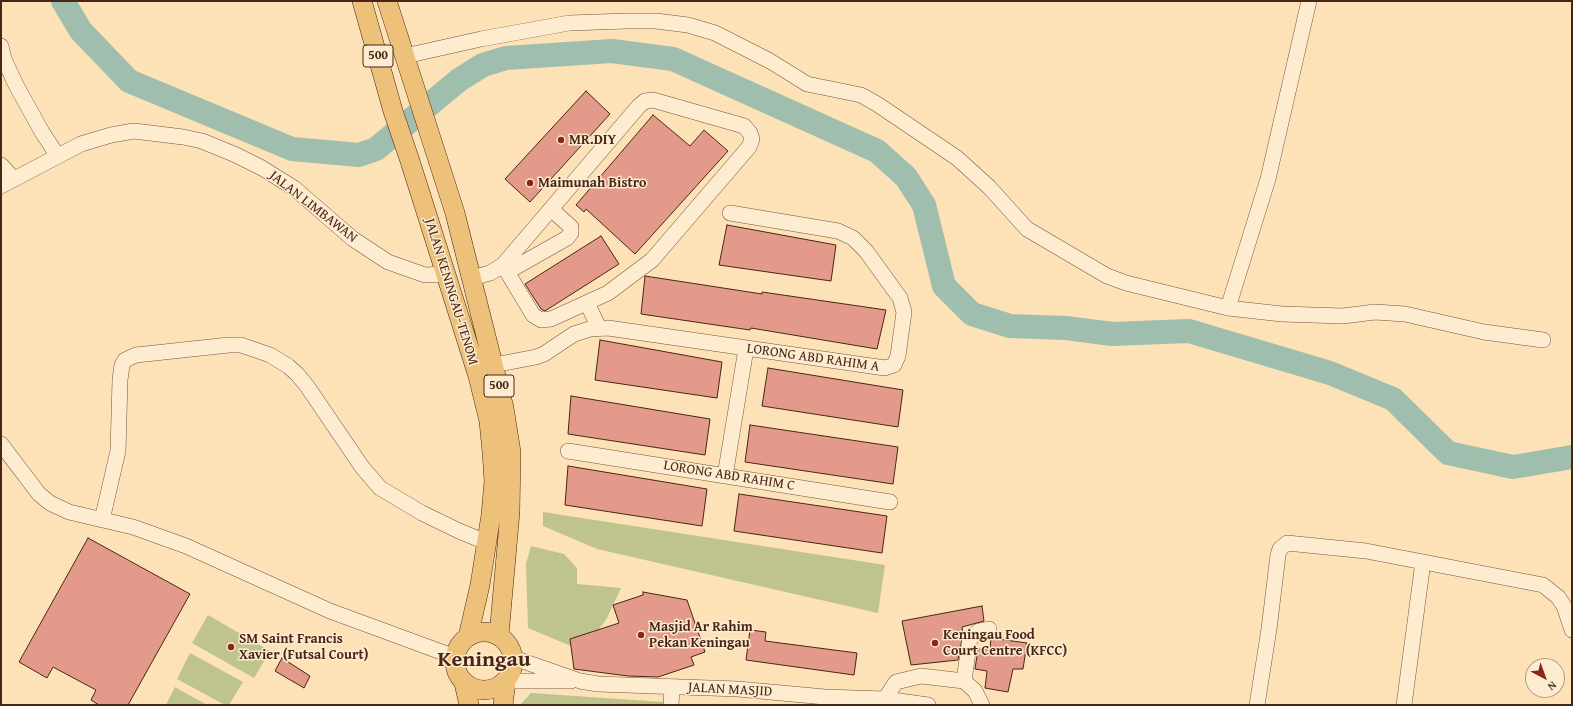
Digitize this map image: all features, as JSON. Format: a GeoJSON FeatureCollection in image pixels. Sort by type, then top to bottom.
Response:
{"type":"FeatureCollection","features":[{"type":"Feature","properties":{"kind":"main road","name":"JALAN KENINGAU-TENOM"},"geometry":{"type":"LineString","coordinates":[[362,1],[393,111],[478,376],[488,421],[494,481],[491,515],[480,585],[468,637]]}},
{"type":"Feature","properties":{"kind":"main road","name":"JALAN KENINGAU-TENOM"},"geometry":{"type":"LineString","coordinates":[[387,1],[434,143],[455,213],[504,408],[511,452],[510,512],[499,635]]}},
{"type":"Feature","properties":{"kind":"main road"},"geometry":{"type":"LineString","coordinates":[[455,657],[455,666],[458,675],[472,688],[490,690],[499,687],[506,681],[510,674],[514,658],[509,645],[499,635],[491,632],[483,632],[468,637]]}},
{"type":"Feature","properties":{"kind":"main road","name":"500"},"geometry":{"type":"LineString","coordinates":[[455,657],[457,649],[468,637]]}},
{"type":"Feature","properties":{"kind":"main road"},"geometry":{"type":"LineString","coordinates":[[503,705],[506,681]]}},
{"type":"Feature","properties":{"kind":"main road"},"geometry":{"type":"LineString","coordinates":[[464,682],[469,705]]}},
{"type":"Feature","properties":{"kind":"street"},"geometry":{"type":"LineString","coordinates":[[1228,308],[1268,179],[1309,1]]}},
{"type":"Feature","properties":{"kind":"street"},"geometry":{"type":"LineString","coordinates":[[405,56],[481,39],[569,23],[656,21],[688,24],[715,32],[770,61],[807,84],[862,95],[878,104],[957,158],[989,187],[1027,229],[1107,276],[1126,283],[1228,308],[1282,314],[1343,316],[1375,312],[1405,314],[1484,332],[1543,340]]}},
{"type":"Feature","properties":{"kind":"street"},"geometry":{"type":"LineString","coordinates":[[1,46],[4,59],[16,85],[42,132],[57,155]]}},
{"type":"Feature","properties":{"kind":"street"},"geometry":{"type":"LineString","coordinates":[[653,100],[744,126],[750,133],[752,139],[749,147],[652,260],[608,293],[551,319],[541,320],[533,314],[505,268],[551,209],[639,106],[645,101],[653,100]]}},
{"type":"Feature","properties":{"kind":"street","name":"JALAN LIMBAWAN"},"geometry":{"type":"LineString","coordinates":[[7,182],[80,144],[111,135],[134,131],[183,137],[202,141],[236,155],[294,188],[353,239],[388,262],[425,275],[446,274]]}},
{"type":"Feature","properties":{"kind":"street"},"geometry":{"type":"LineString","coordinates":[[1,165],[7,182]]}},
{"type":"Feature","properties":{"kind":"street"},"geometry":{"type":"LineString","coordinates":[[472,278],[505,268],[567,238],[571,233],[571,227],[551,209]]}},
{"type":"Feature","properties":{"kind":"street","name":"LORONG ABD RAHIM A"},"geometry":{"type":"LineString","coordinates":[[494,365],[544,354],[574,334],[590,329],[608,328],[885,368],[894,365],[898,356],[904,312],[900,298],[866,251],[852,238],[838,231],[730,212]]}},
{"type":"Feature","properties":{"kind":"street"},"geometry":{"type":"LineString","coordinates":[[587,303],[599,328]]}},
{"type":"Feature","properties":{"kind":"street"},"geometry":{"type":"LineString","coordinates":[[102,520],[118,451],[120,380],[122,365],[125,360],[136,355],[210,346],[241,345],[270,355],[288,366],[297,374],[307,386],[362,467],[380,488],[422,513],[486,542]]}},
{"type":"Feature","properties":{"kind":"street"},"geometry":{"type":"LineString","coordinates":[[725,476],[746,349]]}},
{"type":"Feature","properties":{"kind":"street"},"geometry":{"type":"LineString","coordinates":[[1,444],[39,494],[50,503],[69,512],[133,527],[186,546],[330,611],[455,657]]}},
{"type":"Feature","properties":{"kind":"street","name":"LORONG ABD RAHIM C"},"geometry":{"type":"LineString","coordinates":[[568,451],[890,502]]}},
{"type":"Feature","properties":{"kind":"street"},"geometry":{"type":"LineString","coordinates":[[1257,705],[1269,629],[1278,555],[1284,544],[1292,543],[1366,551],[1542,585],[1550,589],[1558,597],[1564,606],[1572,630]]}},
{"type":"Feature","properties":{"kind":"street"},"geometry":{"type":"LineString","coordinates":[[1404,705],[1423,562]]}},
{"type":"Feature","properties":{"kind":"street"},"geometry":{"type":"LineString","coordinates":[[964,681],[970,638],[979,631],[989,628]]}},
{"type":"Feature","properties":{"kind":"street"},"geometry":{"type":"LineString","coordinates":[[514,658],[580,681]]}},
{"type":"Feature","properties":{"kind":"street"},"geometry":{"type":"LineString","coordinates":[[884,699],[896,682],[921,676],[964,681],[975,691],[982,705]]}},
{"type":"Feature","properties":{"kind":"street"},"geometry":{"type":"LineString","coordinates":[[506,681],[580,681]]}},
{"type":"Feature","properties":{"kind":"street","name":"JALAN MASJID"},"geometry":{"type":"LineString","coordinates":[[580,681],[598,684],[738,690],[825,701],[884,699],[928,705]]}},
{"type":"Feature","properties":{"kind":"street"},"geometry":{"type":"LineString","coordinates":[[671,705],[672,687]]}},
{"type":"Feature","properties":{"kind":"green space"},"geometry":{"type":"Polygon","coordinates":[[[543,512],[885,565],[878,613],[597,549],[543,526],[543,512]]]}},
{"type":"Feature","properties":{"kind":"green space"},"geometry":{"type":"Polygon","coordinates":[[[531,546],[564,554],[577,568],[577,584],[621,588],[606,620],[598,630],[571,646],[528,628],[526,564],[531,546]]]}},
{"type":"Feature","properties":{"kind":"green space","name":"SM Saint Francis Xavier (Futsal Court)"},"geometry":{"type":"Polygon","coordinates":[[[208,615],[270,651],[254,678],[192,643],[208,615]]]}},
{"type":"Feature","properties":{"kind":"green space"},"geometry":{"type":"Polygon","coordinates":[[[190,653],[243,682],[229,705],[225,705],[177,679],[190,653]]]}},
{"type":"Feature","properties":{"kind":"green space"},"geometry":{"type":"Polygon","coordinates":[[[175,687],[196,699],[208,705],[166,705],[175,687]]]}},
{"type":"Feature","properties":{"kind":"green space"},"geometry":{"type":"Polygon","coordinates":[[[531,693],[663,702],[663,705],[520,705],[531,693]]]}},
{"type":"Feature","properties":{"kind":"building"},"geometry":{"type":"Polygon","coordinates":[[[586,91],[610,114],[530,202],[505,179],[586,91]]]}},
{"type":"Feature","properties":{"kind":"building"},"geometry":{"type":"Polygon","coordinates":[[[653,115],[690,146],[704,130],[728,151],[635,254],[586,209],[584,212],[576,205],[653,115]]]}},
{"type":"Feature","properties":{"kind":"building"},"geometry":{"type":"Polygon","coordinates":[[[727,225],[836,245],[831,281],[719,265],[727,225]]]}},
{"type":"Feature","properties":{"kind":"building"},"geometry":{"type":"Polygon","coordinates":[[[601,236],[619,264],[545,311],[541,309],[525,284],[601,236]]]}},
{"type":"Feature","properties":{"kind":"building"},"geometry":{"type":"Polygon","coordinates":[[[645,276],[762,294],[762,292],[886,310],[877,349],[751,328],[750,330],[641,314],[645,276]]]}},
{"type":"Feature","properties":{"kind":"building"},"geometry":{"type":"Polygon","coordinates":[[[600,340],[722,362],[717,398],[595,380],[600,340]]]}},
{"type":"Feature","properties":{"kind":"building"},"geometry":{"type":"Polygon","coordinates":[[[768,368],[903,390],[898,427],[762,406],[768,368]]]}},
{"type":"Feature","properties":{"kind":"building"},"geometry":{"type":"Polygon","coordinates":[[[571,396],[710,419],[705,455],[568,434],[571,396]]]}},
{"type":"Feature","properties":{"kind":"building"},"geometry":{"type":"Polygon","coordinates":[[[750,425],[898,447],[893,484],[745,462],[750,425]]]}},
{"type":"Feature","properties":{"kind":"building"},"geometry":{"type":"Polygon","coordinates":[[[568,466],[707,489],[702,526],[565,505],[568,466]]]}},
{"type":"Feature","properties":{"kind":"building"},"geometry":{"type":"Polygon","coordinates":[[[739,494],[887,516],[882,553],[734,531],[739,494]]]}},
{"type":"Feature","properties":{"kind":"building"},"geometry":{"type":"Polygon","coordinates":[[[88,538],[190,594],[128,705],[99,705],[91,700],[96,690],[53,667],[47,678],[19,662],[88,538]]]}},
{"type":"Feature","properties":{"kind":"building","name":"Masjid Ar Rahim Pekan Keningau"},"geometry":{"type":"Polygon","coordinates":[[[643,592],[687,600],[705,652],[691,657],[694,665],[658,677],[628,676],[574,669],[570,639],[619,623],[613,605],[643,595],[643,592]]]}},
{"type":"Feature","properties":{"kind":"building","name":"Keningau Food Court Centre (KFCC)"},"geometry":{"type":"Polygon","coordinates":[[[982,606],[984,621],[962,627],[963,634],[958,660],[911,665],[902,621],[982,606]]]}},
{"type":"Feature","properties":{"kind":"building"},"geometry":{"type":"Polygon","coordinates":[[[750,630],[766,632],[765,641],[857,653],[854,675],[746,660],[750,630]]]}},
{"type":"Feature","properties":{"kind":"building"},"geometry":{"type":"Polygon","coordinates":[[[991,638],[1027,643],[1023,669],[1013,669],[1008,692],[985,688],[987,671],[975,669],[978,649],[990,649],[991,638]]]}},
{"type":"Feature","properties":{"kind":"building"},"geometry":{"type":"Polygon","coordinates":[[[282,658],[310,676],[304,688],[275,671],[282,658]]]}},
{"type":"Feature","properties":{"kind":"waterway"},"geometry":{"type":"LineString","coordinates":[[63,1],[81,31],[129,81],[292,149],[359,155],[376,149],[459,80],[483,65],[506,58],[612,51],[673,59],[877,151],[906,177],[924,205],[944,286],[972,314],[1010,326],[1066,328],[1112,334],[1189,331],[1330,373],[1393,399],[1448,453],[1513,467],[1572,457]]}},
{"type":"Feature","properties":{"kind":"place","name":"MR.DIY"},"geometry":{"type":"Point","coordinates":[561,140]}},
{"type":"Feature","properties":{"kind":"place","name":"Maimunah Bistro"},"geometry":{"type":"Point","coordinates":[530,183]}},
{"type":"Feature","properties":{"kind":"place","name":"Masjid Ar Rahim Pekan Keningau"},"geometry":{"type":"Point","coordinates":[641,635]}},
{"type":"Feature","properties":{"kind":"place","name":"Keningau Food Court Centre (KFCC)"},"geometry":{"type":"Point","coordinates":[935,643]}},
{"type":"Feature","properties":{"kind":"place","name":"SM Saint Francis Xavier (Futsal Court)"},"geometry":{"type":"Point","coordinates":[231,647]}},
{"type":"Feature","properties":{"kind":"district","name":"Keningau"},"geometry":{"type":"Point","coordinates":[484,660]}}]}
